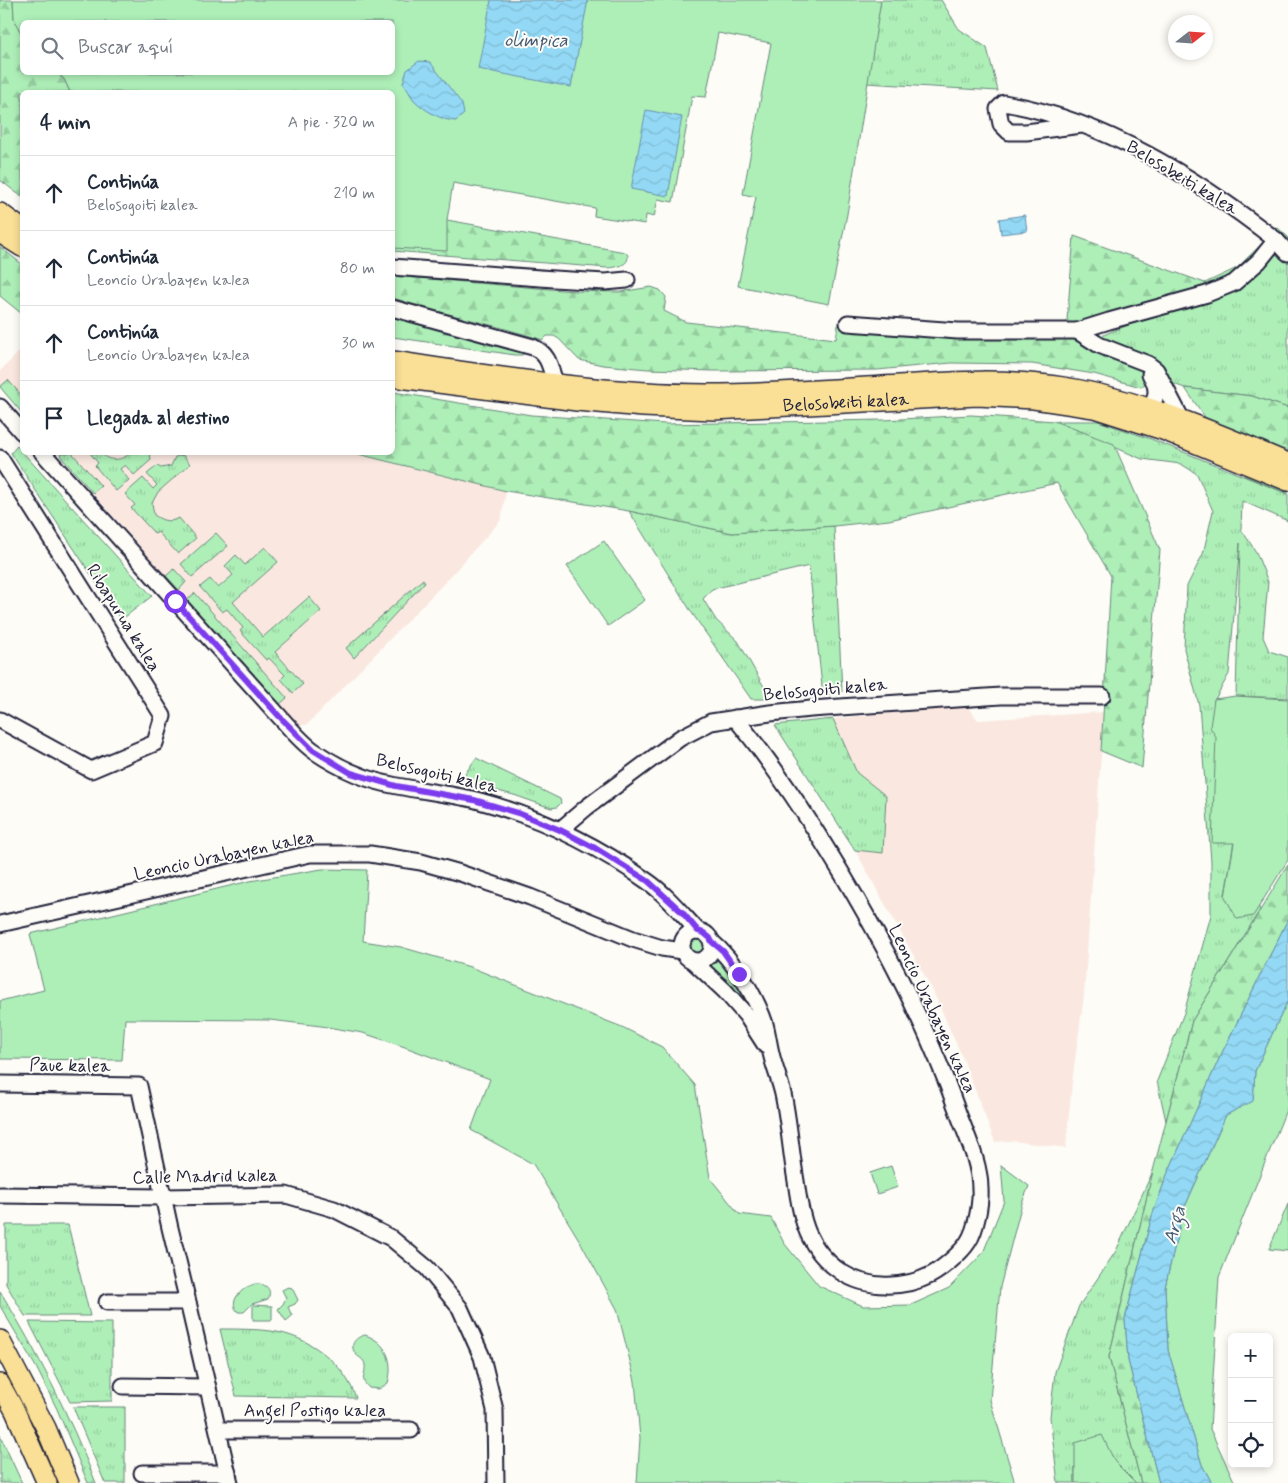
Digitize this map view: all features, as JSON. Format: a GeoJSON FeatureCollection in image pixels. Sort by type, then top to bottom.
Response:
{"type":"FeatureCollection","features":[{"type":"Feature","properties":{"kind":"main road"},"geometry":{"type":"LineString","coordinates":[[0,213],[20,227]]}},
{"type":"Feature","properties":{"kind":"main road"},"geometry":{"type":"LineString","coordinates":[[0,233],[20,247]]}},
{"type":"Feature","properties":{"kind":"main road","name":"Belosobeiti kalea"},"geometry":{"type":"LineString","coordinates":[[395,361],[630,391],[707,394],[792,392],[977,380],[1064,387],[1102,394],[1150,408],[1288,463]]}},
{"type":"Feature","properties":{"kind":"main road","name":"Belosobeiti kalea"},"geometry":{"type":"LineString","coordinates":[[395,377],[587,402],[714,410],[977,396],[1034,399],[1094,408],[1163,430],[1288,481]]}},
{"type":"Feature","properties":{"kind":"main road"},"geometry":{"type":"LineString","coordinates":[[0,1340],[46,1428],[69,1483]]}},
{"type":"Feature","properties":{"kind":"main road"},"geometry":{"type":"LineString","coordinates":[[0,1384],[15,1411],[46,1483]]}},
{"type":"Feature","properties":{"kind":"street","name":"Belosobeiti kalea"},"geometry":{"type":"LineString","coordinates":[[1082,125],[1026,132],[1009,132],[1001,124],[998,110],[1004,103],[1032,108],[1082,125],[1131,145],[1216,195],[1276,240],[1288,253]]}},
{"type":"Feature","properties":{"kind":"street"},"geometry":{"type":"LineString","coordinates":[[848,323],[958,331],[1077,331],[1207,294],[1234,283],[1259,261],[1276,240]]}},
{"type":"Feature","properties":{"kind":"street"},"geometry":{"type":"LineString","coordinates":[[395,267],[562,280],[605,282],[627,280]]}},
{"type":"Feature","properties":{"kind":"street"},"geometry":{"type":"LineString","coordinates":[[395,309],[541,350],[545,355],[555,383]]}},
{"type":"Feature","properties":{"kind":"street"},"geometry":{"type":"LineString","coordinates":[[1077,331],[1088,346],[1109,357],[1149,373],[1156,386],[1157,394],[1156,400],[1150,408]]}},
{"type":"Feature","properties":{"kind":"street"},"geometry":{"type":"LineString","coordinates":[[1077,331],[1099,345],[1148,364],[1156,370],[1182,420]]}},
{"type":"Feature","properties":{"kind":"street"},"geometry":{"type":"LineString","coordinates":[[0,428],[1,408]]}},
{"type":"Feature","properties":{"kind":"street"},"geometry":{"type":"LineString","coordinates":[[1,408],[20,430]]}},
{"type":"Feature","properties":{"kind":"street","name":"Belosogoiti kalea"},"geometry":{"type":"LineString","coordinates":[[45,455],[273,709],[313,750],[351,773],[396,786],[474,800],[518,813],[560,830],[587,807],[680,738],[711,722],[811,709],[1001,696],[1102,696]]}},
{"type":"Feature","properties":{"kind":"street","name":"Ribapurua kalea"},"geometry":{"type":"LineString","coordinates":[[0,458],[163,716],[155,742],[91,770],[0,720]]}},
{"type":"Feature","properties":{"kind":"street","name":"Leoncio Urabayen kalea"},"geometry":{"type":"LineString","coordinates":[[712,942],[723,951],[753,998],[765,1024],[771,1054],[783,1094],[799,1207],[805,1228],[815,1247],[827,1261],[841,1272],[859,1281],[876,1285],[914,1281],[930,1275],[945,1266],[968,1242],[980,1209],[977,1164],[948,1083],[925,1030],[875,929],[818,834],[758,746],[735,718]]}},
{"type":"Feature","properties":{"kind":"street"},"geometry":{"type":"LineString","coordinates":[[560,830],[595,848],[648,881],[682,912],[698,931],[707,935],[712,942],[712,951],[707,958],[700,962],[688,956],[682,943],[685,937],[692,932],[698,931]]}},
{"type":"Feature","properties":{"kind":"street","name":"Leoncio Urabayen kalea"},"geometry":{"type":"LineString","coordinates":[[0,924],[310,854],[370,854],[421,862],[530,897],[633,939],[688,956],[746,1015],[771,1054]]}},
{"type":"Feature","properties":{"kind":"street","name":"Paue kalea"},"geometry":{"type":"LineString","coordinates":[[0,1084],[139,1086],[163,1197]]}},
{"type":"Feature","properties":{"kind":"street","name":"Calle Madrid kalea"},"geometry":{"type":"LineString","coordinates":[[0,1195],[163,1197],[286,1195],[334,1209],[391,1238],[427,1268],[460,1308],[482,1356],[495,1410],[496,1483]]}},
{"type":"Feature","properties":{"kind":"street"},"geometry":{"type":"LineString","coordinates":[[142,1473],[229,1478],[163,1197]]}},
{"type":"Feature","properties":{"kind":"street"},"geometry":{"type":"LineString","coordinates":[[106,1302],[188,1302]]}},
{"type":"Feature","properties":{"kind":"street"},"geometry":{"type":"LineString","coordinates":[[122,1386],[208,1387]]}},
{"type":"Feature","properties":{"kind":"street","name":"Angel Postigo kalea"},"geometry":{"type":"LineString","coordinates":[[219,1430],[411,1430]]}},
{"type":"Feature","properties":{"kind":"shaded area"},"geometry":{"type":"Polygon","coordinates":[[[20,351],[20,411],[0,387],[0,371],[20,351]]]}},
{"type":"Feature","properties":{"kind":"shaded area"},"geometry":{"type":"Polygon","coordinates":[[[59,455],[362,455],[506,491],[501,520],[446,581],[307,725],[298,725],[59,455]]]}},
{"type":"Feature","properties":{"kind":"shaded area"},"geometry":{"type":"Polygon","coordinates":[[[966,705],[978,720],[1104,712],[1084,996],[1072,1082],[1066,1148],[1013,1141],[995,1142],[963,1059],[932,989],[855,850],[775,725],[966,705]]]}},
{"type":"Feature","properties":{"kind":"green space"},"geometry":{"type":"Polygon","coordinates":[[[0,0],[13,0],[14,18],[20,32],[20,75],[59,75],[64,79],[69,90],[20,90],[20,195],[0,180],[0,0]]]}},
{"type":"Feature","properties":{"kind":"green space"},"geometry":{"type":"Polygon","coordinates":[[[13,0],[881,0],[847,214],[829,304],[738,286],[756,197],[743,194],[771,43],[718,33],[706,97],[692,96],[673,202],[658,199],[654,217],[646,215],[645,224],[594,216],[595,208],[453,183],[447,220],[447,251],[395,248],[395,90],[69,90],[64,79],[59,75],[395,75],[395,20],[20,20],[20,32],[14,18],[13,0]]]}},
{"type":"Feature","properties":{"kind":"green space"},"geometry":{"type":"Polygon","coordinates":[[[881,0],[941,0],[959,29],[987,48],[998,91],[866,83],[881,0]]]}},
{"type":"Feature","properties":{"kind":"green space"},"geometry":{"type":"Polygon","coordinates":[[[395,218],[447,220],[625,252],[628,255],[627,262],[624,264],[608,268],[395,251],[395,218]]]}},
{"type":"Feature","properties":{"kind":"green space"},"geometry":{"type":"Polygon","coordinates":[[[1278,228],[1288,237],[1288,408],[1252,396],[1185,388],[1153,377],[1092,341],[1207,294],[1205,283],[1237,268],[1278,228]]]}},
{"type":"Feature","properties":{"kind":"green space"},"geometry":{"type":"Polygon","coordinates":[[[1074,236],[1205,283],[1207,294],[1078,331],[1149,373],[1153,377],[1141,387],[1094,374],[1032,364],[951,363],[877,370],[714,371],[648,369],[603,365],[579,360],[554,336],[547,336],[543,340],[395,299],[395,276],[574,291],[620,292],[651,287],[660,290],[666,297],[664,311],[686,322],[836,339],[838,325],[848,323],[1066,332],[1074,236]]]}},
{"type":"Feature","properties":{"kind":"green space"},"geometry":{"type":"Polygon","coordinates":[[[0,247],[20,262],[20,312],[0,296],[0,247]]]}},
{"type":"Feature","properties":{"kind":"green space"},"geometry":{"type":"Polygon","coordinates":[[[395,316],[525,353],[515,355],[395,337],[395,316]]]}},
{"type":"Feature","properties":{"kind":"green space"},"geometry":{"type":"Polygon","coordinates":[[[8,380],[20,394],[20,411],[0,387],[8,380]]]}},
{"type":"Feature","properties":{"kind":"green space"},"geometry":{"type":"Polygon","coordinates":[[[1185,388],[1252,396],[1288,408],[1288,494],[1245,476],[1185,388]]]}},
{"type":"Feature","properties":{"kind":"green space"},"geometry":{"type":"Polygon","coordinates":[[[395,392],[531,415],[665,424],[884,420],[971,415],[1054,421],[1114,444],[1160,550],[1142,768],[1101,751],[1111,576],[1057,483],[889,520],[732,533],[629,511],[506,491],[362,455],[395,455],[395,392]]]}},
{"type":"Feature","properties":{"kind":"green space"},"geometry":{"type":"Polygon","coordinates":[[[1054,421],[1098,421],[1151,439],[1288,494],[1288,521],[1242,501],[1241,529],[1256,552],[1268,582],[1263,637],[1269,651],[1288,657],[1288,698],[1236,696],[1240,543],[1229,674],[1214,701],[1234,841],[1225,895],[1258,905],[1260,910],[1192,1021],[1166,1121],[1157,1081],[1184,1013],[1211,915],[1211,861],[1199,705],[1184,649],[1187,586],[1203,554],[1213,511],[1197,474],[1181,464],[1142,459],[1054,421]]]}},
{"type":"Feature","properties":{"kind":"green space"},"geometry":{"type":"Polygon","coordinates":[[[17,446],[20,449],[20,455],[25,455],[152,596],[121,620],[11,453],[17,446]]]}},
{"type":"Feature","properties":{"kind":"green space"},"geometry":{"type":"Polygon","coordinates":[[[60,455],[74,455],[101,486],[93,493],[60,455]]]}},
{"type":"Feature","properties":{"kind":"green space"},"geometry":{"type":"Polygon","coordinates":[[[92,455],[103,455],[116,459],[128,455],[150,455],[151,460],[134,475],[125,465],[120,469],[129,480],[116,491],[95,466],[98,463],[92,455]]]}},
{"type":"Feature","properties":{"kind":"green space"},"geometry":{"type":"Polygon","coordinates":[[[183,455],[190,464],[158,492],[152,503],[154,515],[166,521],[179,518],[196,538],[178,554],[158,532],[155,534],[131,508],[135,505],[125,494],[143,478],[153,489],[157,485],[147,474],[157,466],[161,468],[171,466],[175,457],[183,455]]]}},
{"type":"Feature","properties":{"kind":"green space"},"geometry":{"type":"Polygon","coordinates":[[[629,511],[732,533],[834,526],[842,692],[823,695],[809,566],[712,589],[703,599],[716,620],[738,641],[771,699],[751,699],[692,613],[629,511]]]}},
{"type":"Feature","properties":{"kind":"green space"},"geometry":{"type":"Polygon","coordinates":[[[216,533],[228,546],[192,577],[181,564],[216,533]]]}},
{"type":"Feature","properties":{"kind":"green space"},"geometry":{"type":"Polygon","coordinates":[[[604,541],[645,600],[608,626],[567,566],[604,541]]]}},
{"type":"Feature","properties":{"kind":"green space"},"geometry":{"type":"Polygon","coordinates":[[[265,547],[278,562],[233,602],[263,637],[309,597],[321,611],[275,652],[303,684],[293,693],[281,679],[285,675],[269,658],[266,660],[240,631],[243,628],[227,609],[222,612],[200,587],[210,579],[218,588],[233,575],[225,566],[236,555],[245,565],[265,547]]]}},
{"type":"Feature","properties":{"kind":"green space"},"geometry":{"type":"Polygon","coordinates":[[[174,569],[186,582],[179,590],[166,576],[174,569]]]}},
{"type":"Feature","properties":{"kind":"green space"},"geometry":{"type":"Polygon","coordinates":[[[423,579],[425,582],[354,658],[346,648],[423,579]]]}},
{"type":"Feature","properties":{"kind":"green space"},"geometry":{"type":"Polygon","coordinates":[[[195,593],[287,698],[280,704],[187,600],[195,593]]]}},
{"type":"Feature","properties":{"kind":"green space"},"geometry":{"type":"Polygon","coordinates":[[[1236,696],[1288,699],[1288,860],[1253,916],[1237,919],[1225,897],[1234,843],[1212,843],[1216,737],[1210,727],[1214,699],[1236,696]]]}},
{"type":"Feature","properties":{"kind":"green space"},"geometry":{"type":"Polygon","coordinates":[[[833,719],[857,773],[886,796],[883,853],[855,850],[775,725],[833,719]]]}},
{"type":"Feature","properties":{"kind":"green space"},"geometry":{"type":"Polygon","coordinates":[[[476,758],[560,799],[561,803],[557,807],[551,808],[514,795],[469,784],[465,780],[465,774],[476,758]]]}},
{"type":"Feature","properties":{"kind":"green space"},"geometry":{"type":"Polygon","coordinates":[[[1288,865],[1288,919],[1219,1059],[1167,1175],[1152,1216],[1125,1319],[1128,1360],[1159,1483],[1141,1483],[1109,1357],[1153,1171],[1192,1021],[1288,865]]]}},
{"type":"Feature","properties":{"kind":"green space"},"geometry":{"type":"Polygon","coordinates":[[[322,869],[367,870],[363,941],[401,947],[470,967],[622,1027],[662,1047],[695,1085],[710,1178],[739,1214],[771,1218],[784,1243],[819,1286],[863,1306],[911,1305],[949,1288],[983,1253],[1004,1201],[1001,1165],[1029,1186],[1022,1203],[1000,1287],[990,1400],[1015,1483],[637,1483],[640,1438],[635,1381],[617,1309],[581,1243],[533,1164],[471,1130],[490,1079],[363,1033],[270,1020],[125,1019],[122,1060],[0,1059],[0,1001],[44,990],[30,934],[250,881],[322,869]]]}},
{"type":"Feature","properties":{"kind":"green space"},"geometry":{"type":"Polygon","coordinates":[[[697,939],[703,941],[705,947],[703,953],[697,955],[691,953],[689,947],[691,941],[697,939]]]}},
{"type":"Feature","properties":{"kind":"green space"},"geometry":{"type":"Polygon","coordinates":[[[720,958],[734,974],[751,1007],[749,1011],[708,969],[720,958]]]}},
{"type":"Feature","properties":{"kind":"green space"},"geometry":{"type":"Polygon","coordinates":[[[1288,1000],[1288,1105],[1219,1277],[1210,1429],[1235,1483],[1212,1483],[1202,1465],[1168,1350],[1165,1287],[1183,1211],[1226,1115],[1253,1100],[1255,1071],[1288,1000]]]}},
{"type":"Feature","properties":{"kind":"green space"},"geometry":{"type":"Polygon","coordinates":[[[891,1166],[898,1187],[877,1194],[870,1173],[891,1166]]]}},
{"type":"Feature","properties":{"kind":"green space"},"geometry":{"type":"Polygon","coordinates":[[[1153,1171],[1109,1357],[1141,1483],[1136,1483],[1115,1462],[1075,1466],[1075,1483],[1058,1483],[1050,1417],[1055,1372],[1079,1306],[1116,1251],[1153,1171]]]}},
{"type":"Feature","properties":{"kind":"green space"},"geometry":{"type":"Polygon","coordinates":[[[1288,1204],[1288,1251],[1269,1249],[1288,1204]]]}},
{"type":"Feature","properties":{"kind":"green space"},"geometry":{"type":"Polygon","coordinates":[[[6,1225],[68,1225],[90,1316],[25,1316],[6,1284],[6,1225]]]}},
{"type":"Feature","properties":{"kind":"green space"},"geometry":{"type":"Polygon","coordinates":[[[255,1284],[267,1287],[269,1290],[268,1299],[252,1304],[244,1312],[238,1312],[235,1308],[235,1299],[241,1291],[255,1284]]]}},
{"type":"Feature","properties":{"kind":"green space"},"geometry":{"type":"Polygon","coordinates":[[[288,1287],[292,1288],[298,1300],[295,1304],[288,1307],[292,1316],[286,1321],[278,1309],[286,1298],[282,1290],[288,1287]]]}},
{"type":"Feature","properties":{"kind":"green space"},"geometry":{"type":"Polygon","coordinates":[[[0,1291],[52,1385],[96,1483],[88,1483],[57,1409],[36,1367],[0,1306],[0,1291]]]}},
{"type":"Feature","properties":{"kind":"green space"},"geometry":{"type":"Polygon","coordinates":[[[253,1305],[272,1306],[272,1320],[253,1320],[253,1305]]]}},
{"type":"Feature","properties":{"kind":"green space"},"geometry":{"type":"Polygon","coordinates":[[[29,1322],[112,1323],[112,1401],[70,1402],[29,1322]]]}},
{"type":"Feature","properties":{"kind":"green space"},"geometry":{"type":"Polygon","coordinates":[[[220,1329],[271,1331],[285,1334],[311,1345],[334,1362],[343,1373],[356,1398],[236,1396],[220,1329]]]}},
{"type":"Feature","properties":{"kind":"green space"},"geometry":{"type":"Polygon","coordinates":[[[365,1335],[379,1342],[389,1360],[390,1375],[388,1383],[379,1389],[369,1388],[364,1382],[364,1363],[353,1350],[354,1341],[365,1335]]]}},
{"type":"Feature","properties":{"kind":"green space"},"geometry":{"type":"Polygon","coordinates":[[[73,1407],[125,1407],[125,1483],[105,1483],[73,1407]]]}},
{"type":"Feature","properties":{"kind":"green space"},"geometry":{"type":"Polygon","coordinates":[[[0,1435],[22,1483],[0,1483],[0,1435]]]}},
{"type":"Feature","properties":{"kind":"green space"},"geometry":{"type":"Polygon","coordinates":[[[1102,1435],[1115,1462],[1136,1483],[1075,1483],[1075,1443],[1102,1435]]]}},
{"type":"Feature","properties":{"kind":"water","name":"olimpica"},"geometry":{"type":"Polygon","coordinates":[[[491,0],[588,0],[571,87],[478,69],[491,0]]]}},
{"type":"Feature","properties":{"kind":"water"},"geometry":{"type":"Polygon","coordinates":[[[419,61],[430,62],[462,104],[464,114],[456,121],[439,117],[423,108],[414,100],[403,83],[407,70],[419,61]]]}},
{"type":"Feature","properties":{"kind":"water"},"geometry":{"type":"Polygon","coordinates":[[[646,110],[682,117],[668,196],[631,189],[646,110]]]}},
{"type":"Feature","properties":{"kind":"water"},"geometry":{"type":"Polygon","coordinates":[[[1025,215],[1027,231],[1001,234],[999,219],[1025,215]]]}},
{"type":"Feature","properties":{"kind":"water","name":"Arga"},"geometry":{"type":"Polygon","coordinates":[[[1288,919],[1288,1000],[1255,1071],[1253,1101],[1226,1115],[1183,1211],[1165,1287],[1168,1350],[1202,1465],[1212,1483],[1159,1483],[1128,1360],[1125,1319],[1152,1216],[1167,1175],[1219,1059],[1288,919]]]}},
{"type":"Feature","properties":{"kind":"route"},"geometry":{"type":"LineString","coordinates":[[175,601],[279,716],[313,750],[351,773],[396,786],[474,800],[518,813],[560,830],[595,848],[648,881],[682,912],[698,931],[707,935],[723,951],[739,974]]}}]}
